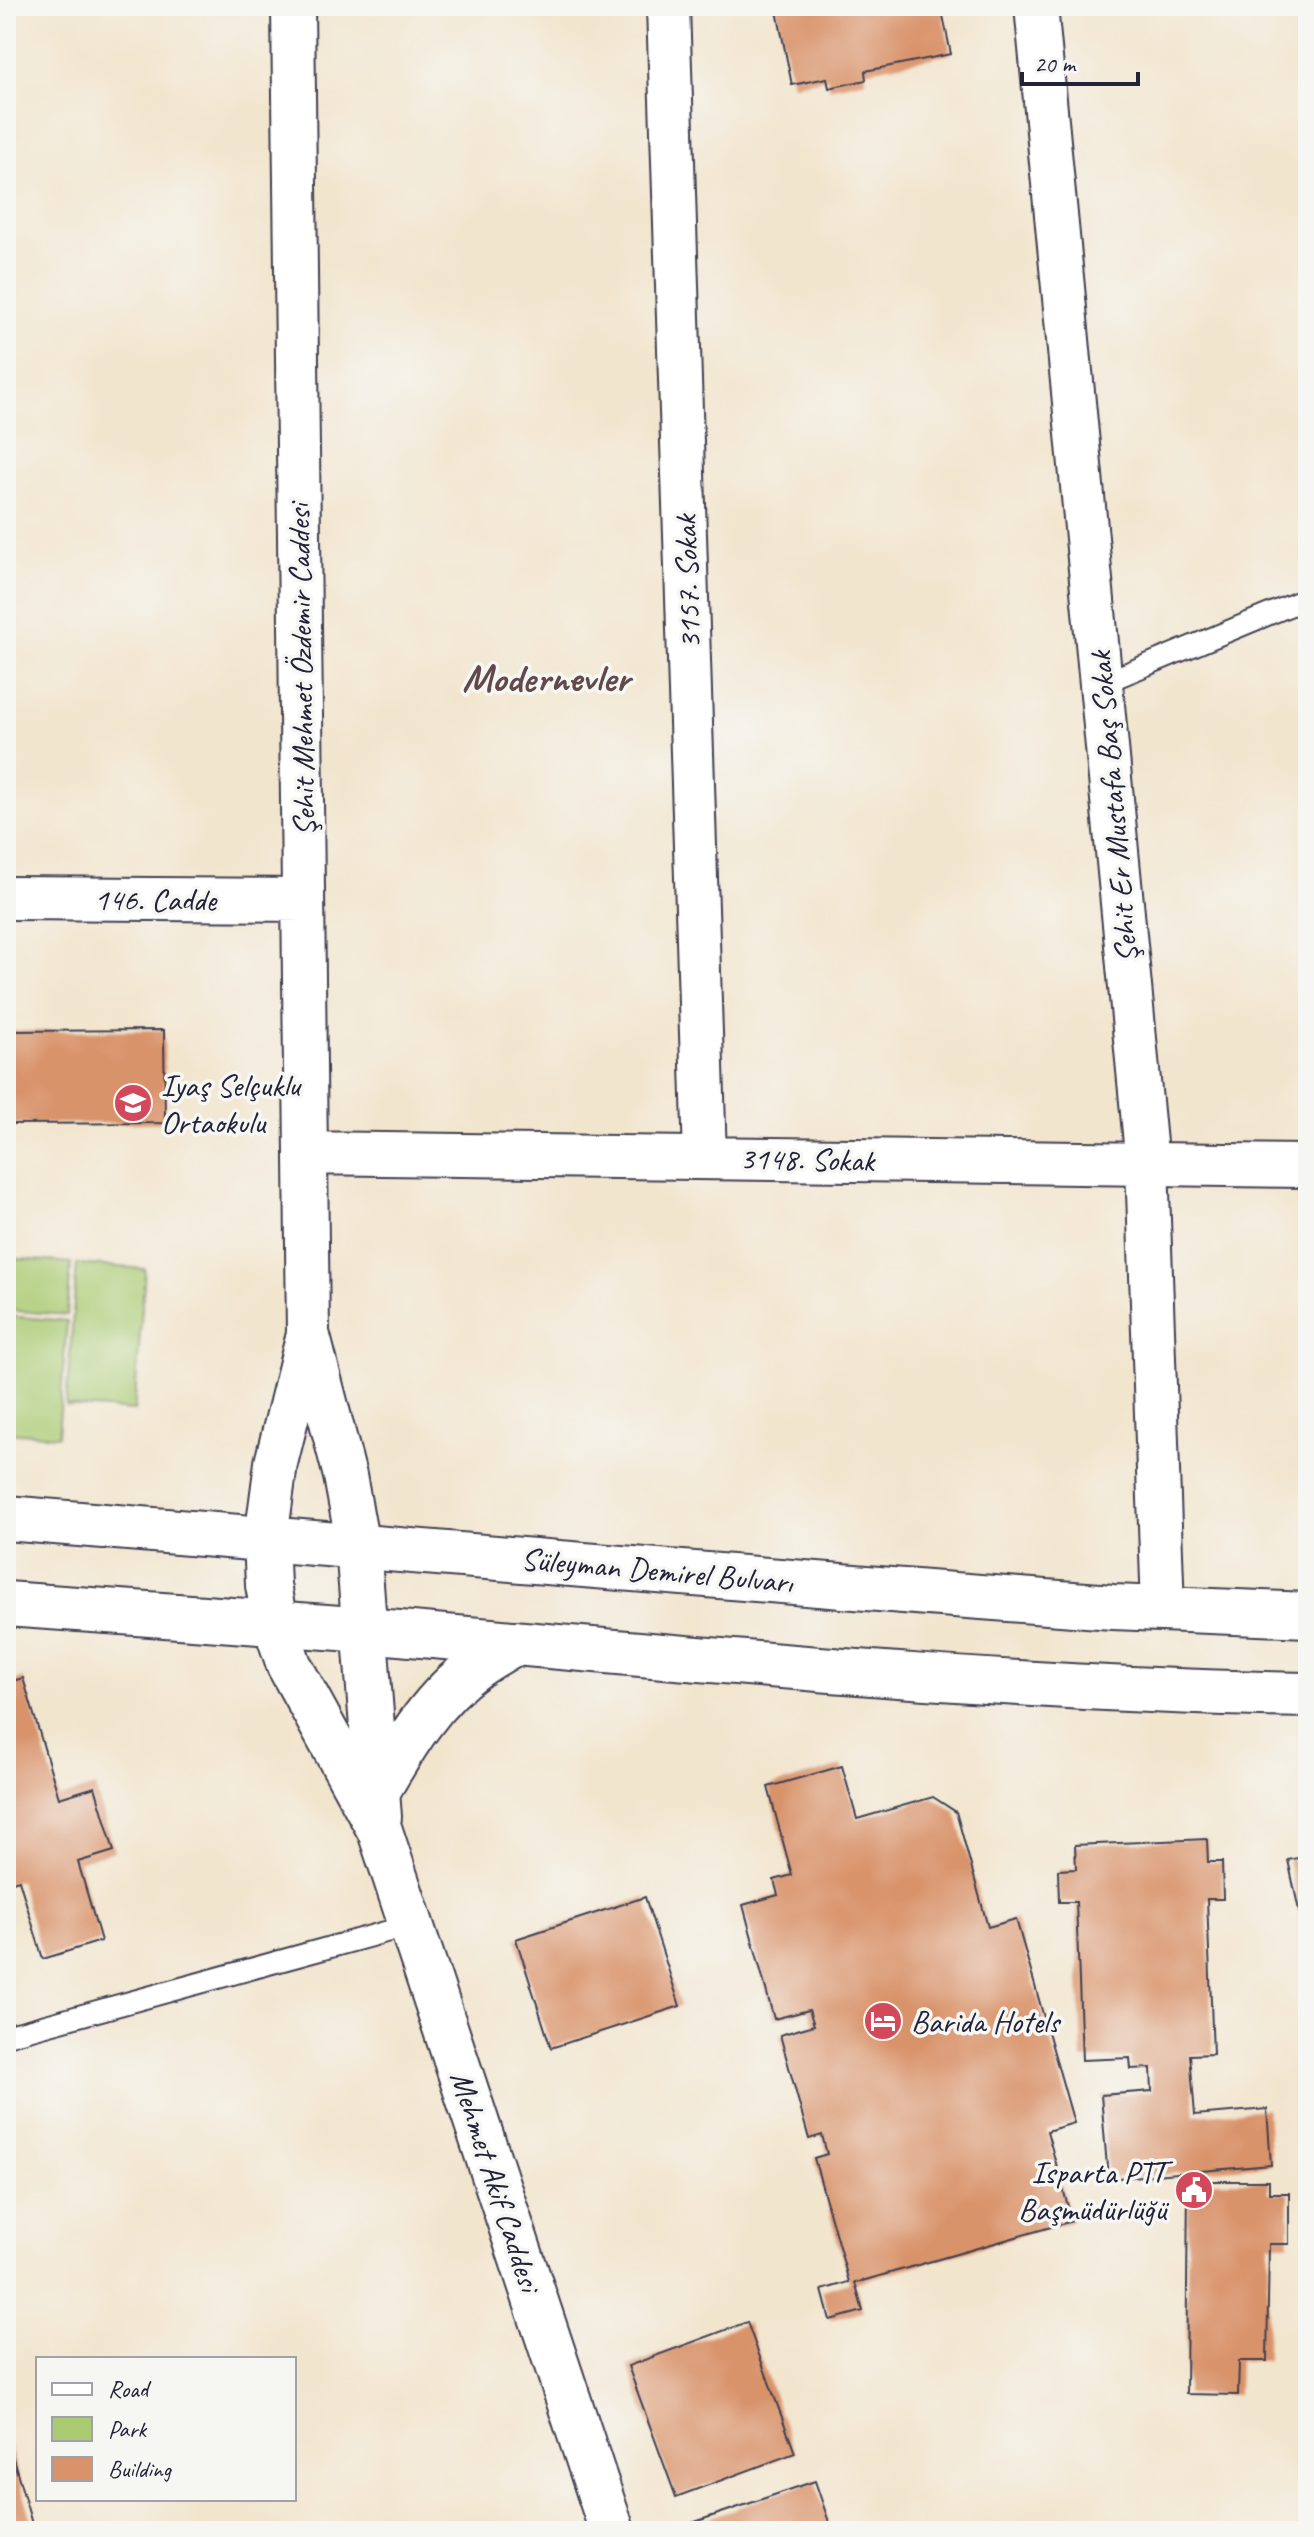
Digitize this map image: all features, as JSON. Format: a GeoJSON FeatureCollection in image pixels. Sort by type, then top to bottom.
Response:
{"type":"FeatureCollection","features":[{"type":"Feature","properties":{"kind":"main road","name":"Süleyman Demirel Bulvarı"},"geometry":{"type":"LineString","coordinates":[[6,1518],[928,1593],[1308,1615]]}},
{"type":"Feature","properties":{"kind":"main road","name":"Mehmet Akif Caddesi"},"geometry":{"type":"LineString","coordinates":[[266,1539],[268,1585],[275,1623],[289,1665],[378,1811]]}},
{"type":"Feature","properties":{"kind":"main road","name":"Mehmet Akif Caddesi"},"geometry":{"type":"LineString","coordinates":[[358,1546],[378,1811],[411,1925],[612,2531]]}},
{"type":"Feature","properties":{"kind":"main road"},"geometry":{"type":"LineString","coordinates":[[6,1604],[364,1630],[950,1679],[1186,1692],[1308,1695]]}},
{"type":"Feature","properties":{"kind":"main road"},"geometry":{"type":"LineString","coordinates":[[378,1811],[408,1740],[449,1690],[476,1667],[514,1643]]}},
{"type":"Feature","properties":{"kind":"street","name":"Şehit Mehmet Özdemir Caddesi"},"geometry":{"type":"LineString","coordinates":[[293,6],[308,1333],[341,1462],[358,1546]]}},
{"type":"Feature","properties":{"kind":"street","name":"3157. Sokak"},"geometry":{"type":"LineString","coordinates":[[668,6],[705,1158]]}},
{"type":"Feature","properties":{"kind":"street","name":"Şehit Er Mustafa Baş Sokak"},"geometry":{"type":"LineString","coordinates":[[1036,6],[1147,1164],[1163,1609]]}},
{"type":"Feature","properties":{"kind":"street","name":"146. Cadde"},"geometry":{"type":"LineString","coordinates":[[6,898],[303,900]]}},
{"type":"Feature","properties":{"kind":"street","name":"3148. Sokak"},"geometry":{"type":"LineString","coordinates":[[306,1153],[1308,1166]]}},
{"type":"Feature","properties":{"kind":"street","name":"Şehit Mehmet Özdemir Caddesi"},"geometry":{"type":"LineString","coordinates":[[266,1539],[284,1422],[308,1333]]}},
{"type":"Feature","properties":{"kind":"lane"},"geometry":{"type":"LineString","coordinates":[[1101,684],[1308,598]]}},
{"type":"Feature","properties":{"kind":"lane"},"geometry":{"type":"LineString","coordinates":[[6,2036],[411,1925]]}},
{"type":"Feature","properties":{"kind":"green space"},"geometry":{"type":"Polygon","coordinates":[[[6,1258],[71,1263],[67,1315],[6,1310],[6,1258]]]}},
{"type":"Feature","properties":{"kind":"green space"},"geometry":{"type":"Polygon","coordinates":[[[77,1264],[145,1269],[134,1411],[66,1406],[77,1264]]]}},
{"type":"Feature","properties":{"kind":"green space"},"geometry":{"type":"Polygon","coordinates":[[[6,1316],[67,1321],[58,1436],[6,1432],[6,1316]]]}},
{"type":"Feature","properties":{"kind":"building"},"geometry":{"type":"Polygon","coordinates":[[[776,6],[941,6],[951,54],[865,71],[866,80],[829,88],[827,78],[792,85],[776,6]]]}},
{"type":"Feature","properties":{"kind":"building"},"geometry":{"type":"Polygon","coordinates":[[[164,1030],[165,1123],[6,1124],[6,1031],[164,1030]]]}},
{"type":"Feature","properties":{"kind":"building"},"geometry":{"type":"Polygon","coordinates":[[[23,1678],[59,1798],[95,1787],[114,1851],[78,1862],[101,1941],[43,1959],[19,1880],[6,1884],[6,1683],[23,1678]]]}},
{"type":"Feature","properties":{"kind":"building"},"geometry":{"type":"Polygon","coordinates":[[[842,1766],[857,1819],[933,1797],[956,1812],[988,1927],[1016,1919],[1074,2123],[1047,2131],[1072,2221],[855,2283],[863,2311],[830,2320],[822,2290],[849,2282],[814,2158],[827,2154],[822,2135],[809,2139],[780,2035],[814,2025],[809,2010],[774,2019],[743,1905],[778,1895],[774,1880],[792,1875],[768,1787],[842,1766]]]}},
{"type":"Feature","properties":{"kind":"building"},"geometry":{"type":"Polygon","coordinates":[[[1207,1839],[1208,1862],[1222,1862],[1223,1899],[1207,1899],[1213,2054],[1190,2055],[1195,2115],[1267,2109],[1271,2165],[1108,2179],[1101,2095],[1152,2091],[1151,2068],[1131,2069],[1130,2058],[1082,2060],[1076,1902],[1059,1902],[1058,1870],[1076,1869],[1075,1845],[1207,1839]]]}},
{"type":"Feature","properties":{"kind":"building"},"geometry":{"type":"Polygon","coordinates":[[[1308,1856],[1308,1947],[1307,1947],[1288,1860],[1308,1856]]]}},
{"type":"Feature","properties":{"kind":"building"},"geometry":{"type":"Polygon","coordinates":[[[645,1897],[680,2006],[551,2048],[516,1939],[645,1897]]]}},
{"type":"Feature","properties":{"kind":"building"},"geometry":{"type":"Polygon","coordinates":[[[1188,2181],[1269,2181],[1269,2193],[1289,2193],[1289,2244],[1269,2244],[1267,2361],[1239,2361],[1238,2395],[1186,2394],[1188,2181]]]}},
{"type":"Feature","properties":{"kind":"building"},"geometry":{"type":"Polygon","coordinates":[[[747,2322],[795,2453],[676,2497],[628,2366],[747,2322]]]}},
{"type":"Feature","properties":{"kind":"building"},"geometry":{"type":"Polygon","coordinates":[[[7,2437],[34,2531],[6,2531],[7,2437]]]}},
{"type":"Feature","properties":{"kind":"building"},"geometry":{"type":"Polygon","coordinates":[[[815,2481],[832,2531],[691,2531],[689,2524],[815,2481]]]}},
{"type":"Feature","properties":{"kind":"place","name":"Iyaş Selçuklu Ortaokulu"},"geometry":{"type":"Point","coordinates":[133,1103]}},
{"type":"Feature","properties":{"kind":"place","name":"Barida Hotels"},"geometry":{"type":"Point","coordinates":[883,2021]}},
{"type":"Feature","properties":{"kind":"place","name":"Isparta PTT Başmüdürlüğü"},"geometry":{"type":"Point","coordinates":[1194,2190]}},
{"type":"Feature","properties":{"kind":"district","name":"Modernevler"},"geometry":{"type":"Point","coordinates":[546,677]}}]}
